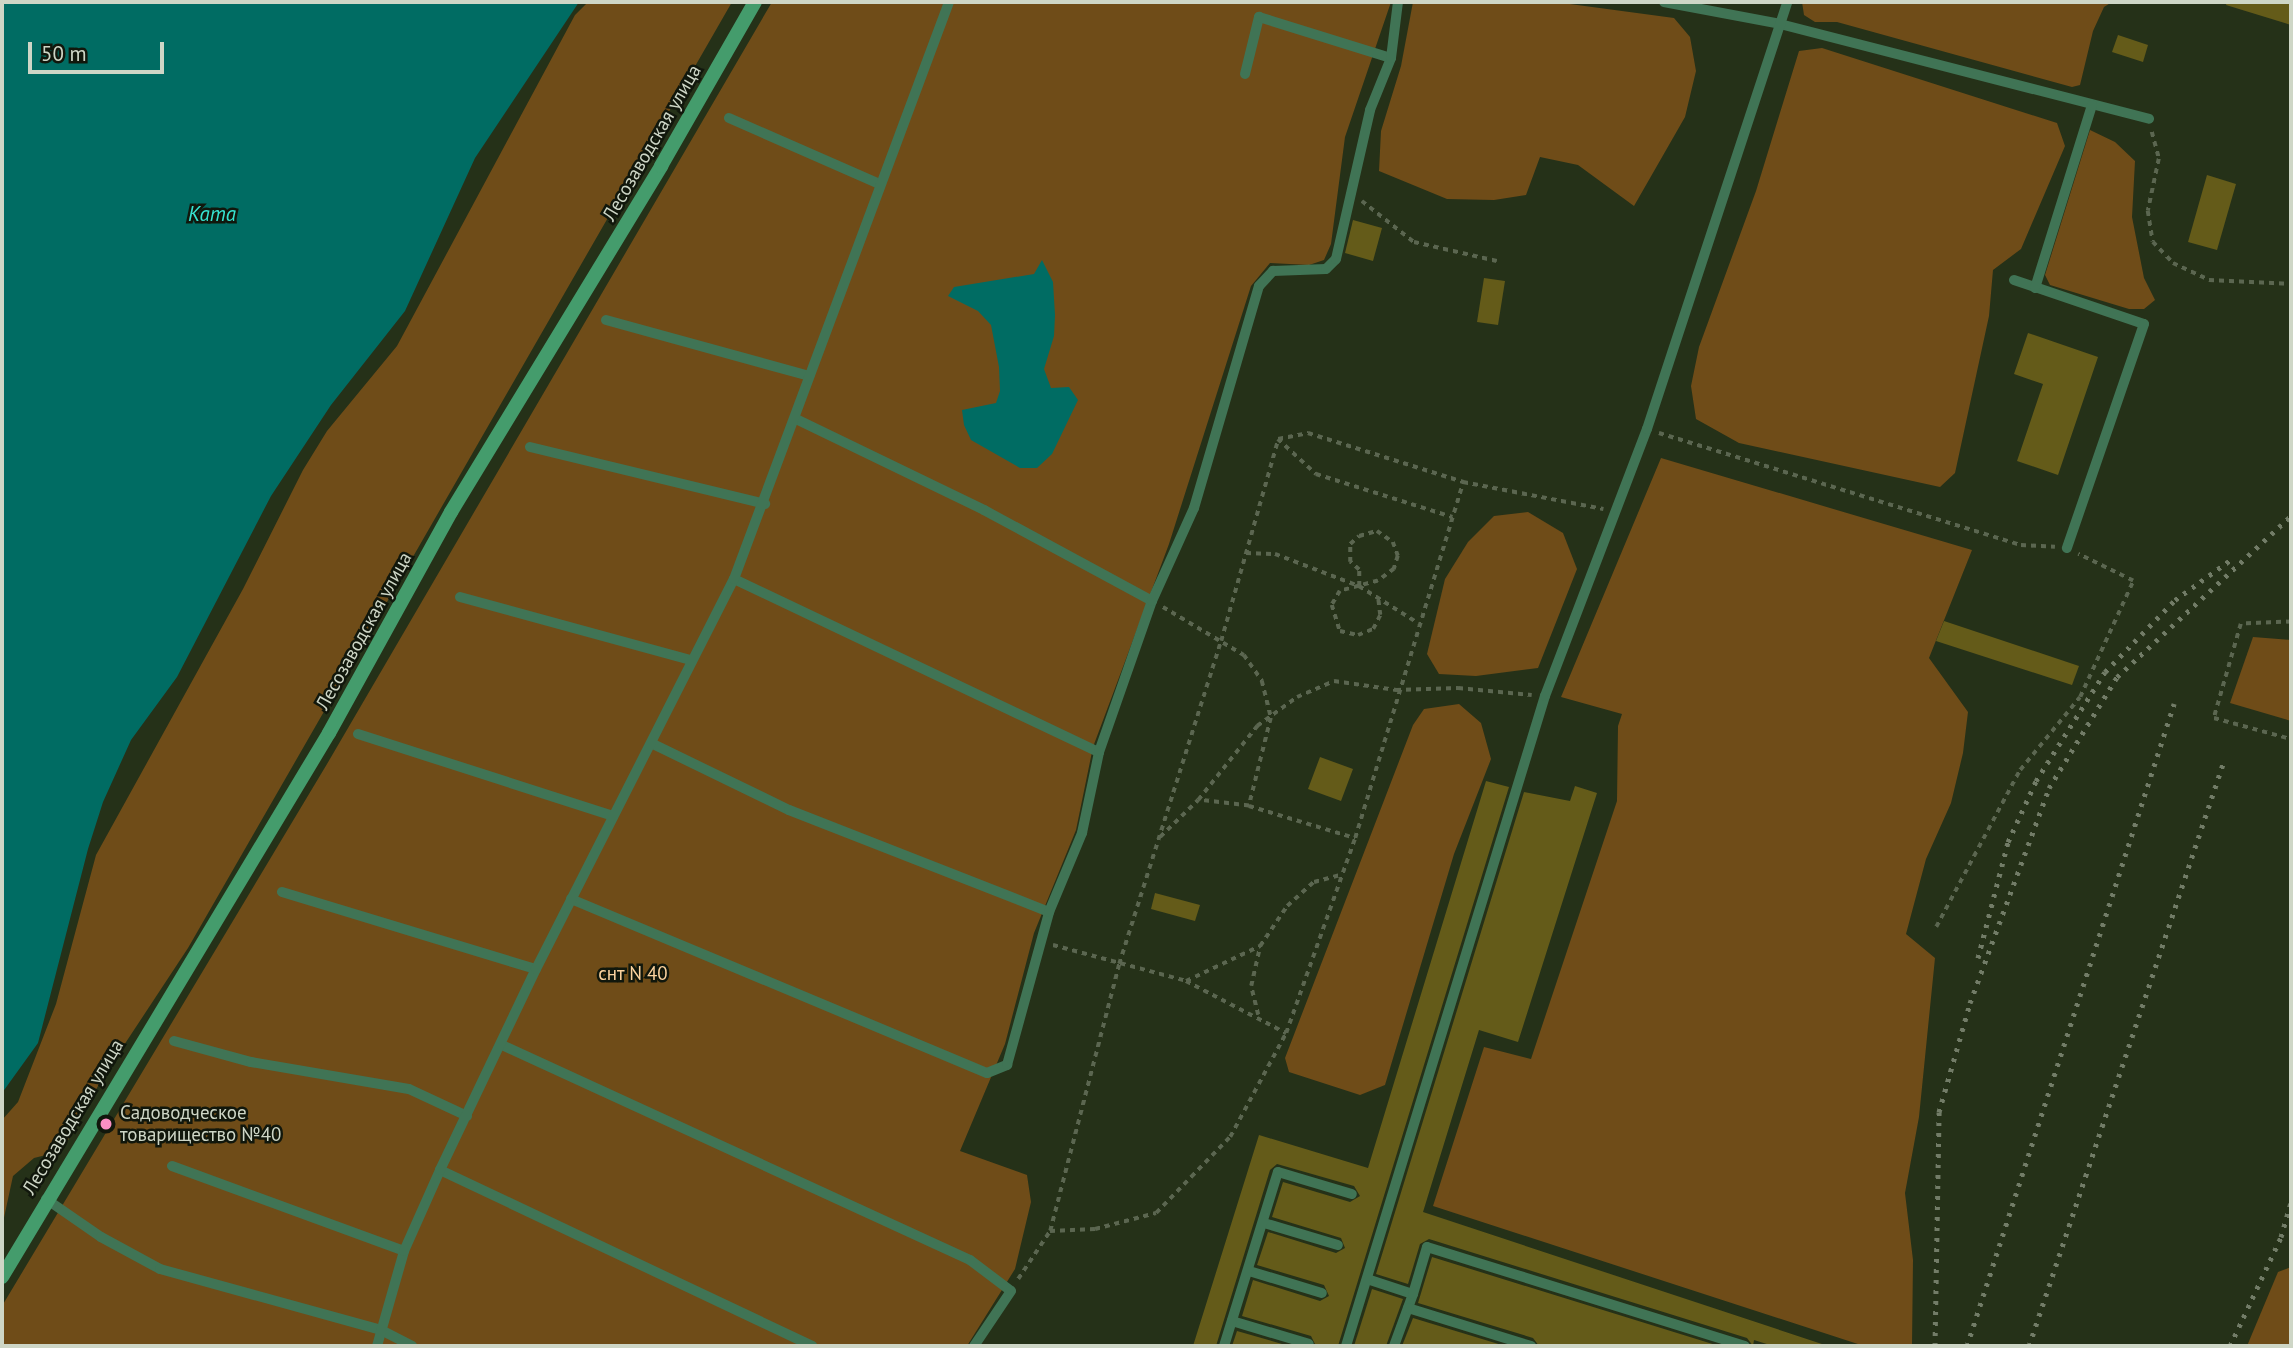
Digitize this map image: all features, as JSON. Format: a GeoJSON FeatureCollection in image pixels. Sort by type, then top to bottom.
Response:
{"type":"FeatureCollection","features":[{"type":"Feature","properties":{"kind":"street","name":"Лесозаводская улица"},"geometry":{"type":"LineString","coordinates":[[2,1277],[46,1199],[329,733],[451,512],[640,202],[755,2]]}},
{"type":"Feature","properties":{"kind":"lane"},"geometry":{"type":"LineString","coordinates":[[377,1346],[404,1251],[440,1170],[536,969],[613,816],[653,744],[690,660],[734,579],[765,504],[809,376],[948,2]]}},
{"type":"Feature","properties":{"kind":"lane"},"geometry":{"type":"LineString","coordinates":[[571,899],[988,1073],[1007,1065],[1043,942],[1049,912],[1082,833],[1099,752],[1153,601],[1194,508],[1259,286],[1273,271],[1326,269],[1336,259],[1370,110],[1391,58],[1398,2]]}},
{"type":"Feature","properties":{"kind":"lane"},"geometry":{"type":"LineString","coordinates":[[1664,2],[1780,24],[2149,120]]}},
{"type":"Feature","properties":{"kind":"lane"},"geometry":{"type":"LineString","coordinates":[[1346,1346],[1545,696],[1647,429],[1787,2]]}},
{"type":"Feature","properties":{"kind":"lane"},"geometry":{"type":"LineString","coordinates":[[1245,74],[1259,16],[1391,58]]}},
{"type":"Feature","properties":{"kind":"lane"},"geometry":{"type":"LineString","coordinates":[[2035,288],[2092,105]]}},
{"type":"Feature","properties":{"kind":"lane"},"geometry":{"type":"LineString","coordinates":[[729,118],[879,184]]}},
{"type":"Feature","properties":{"kind":"lane"},"geometry":{"type":"LineString","coordinates":[[2014,280],[2144,324],[2067,548]]}},
{"type":"Feature","properties":{"kind":"lane"},"geometry":{"type":"LineString","coordinates":[[606,320],[809,376]]}},
{"type":"Feature","properties":{"kind":"lane"},"geometry":{"type":"LineString","coordinates":[[796,419],[984,510],[1153,601]]}},
{"type":"Feature","properties":{"kind":"lane"},"geometry":{"type":"LineString","coordinates":[[530,447],[765,504]]}},
{"type":"Feature","properties":{"kind":"lane"},"geometry":{"type":"LineString","coordinates":[[734,579],[1099,752]]}},
{"type":"Feature","properties":{"kind":"lane"},"geometry":{"type":"LineString","coordinates":[[460,597],[690,660]]}},
{"type":"Feature","properties":{"kind":"lane"},"geometry":{"type":"LineString","coordinates":[[358,734],[613,816]]}},
{"type":"Feature","properties":{"kind":"lane"},"geometry":{"type":"LineString","coordinates":[[653,744],[789,810],[1049,912]]}},
{"type":"Feature","properties":{"kind":"lane"},"geometry":{"type":"LineString","coordinates":[[282,892],[536,969]]}},
{"type":"Feature","properties":{"kind":"lane"},"geometry":{"type":"LineString","coordinates":[[174,1041],[251,1062],[409,1089],[467,1116]]}},
{"type":"Feature","properties":{"kind":"lane"},"geometry":{"type":"LineString","coordinates":[[502,1045],[959,1255],[1011,1291],[974,1346]]}},
{"type":"Feature","properties":{"kind":"lane"},"geometry":{"type":"LineString","coordinates":[[172,1166],[404,1251]]}},
{"type":"Feature","properties":{"kind":"lane"},"geometry":{"type":"LineString","coordinates":[[440,1170],[813,1346]]}},
{"type":"Feature","properties":{"kind":"lane"},"geometry":{"type":"LineString","coordinates":[[1224,1346],[1278,1172],[1352,1194]]}},
{"type":"Feature","properties":{"kind":"lane"},"geometry":{"type":"LineString","coordinates":[[46,1199],[160,1269],[381,1329],[412,1346]]}},
{"type":"Feature","properties":{"kind":"lane"},"geometry":{"type":"LineString","coordinates":[[1264,1223],[1338,1245]]}},
{"type":"Feature","properties":{"kind":"lane"},"geometry":{"type":"LineString","coordinates":[[1394,1346],[1427,1247],[1745,1346]]}},
{"type":"Feature","properties":{"kind":"lane"},"geometry":{"type":"LineString","coordinates":[[1249,1271],[1322,1293]]}},
{"type":"Feature","properties":{"kind":"lane"},"geometry":{"type":"LineString","coordinates":[[1367,1279],[1413,1294]]}},
{"type":"Feature","properties":{"kind":"lane"},"geometry":{"type":"LineString","coordinates":[[1408,1307],[1531,1346]]}},
{"type":"Feature","properties":{"kind":"lane"},"geometry":{"type":"LineString","coordinates":[[1232,1321],[1309,1344]]}},
{"type":"Feature","properties":{"kind":"path"},"geometry":{"type":"LineString","coordinates":[[2149,120],[2159,159],[2148,211],[2153,242],[2173,263],[2209,280],[2291,284]]}},
{"type":"Feature","properties":{"kind":"path"},"geometry":{"type":"LineString","coordinates":[[1352,193],[1414,242],[1497,261]]}},
{"type":"Feature","properties":{"kind":"path"},"geometry":{"type":"LineString","coordinates":[[1647,429],[2021,545],[2067,548],[2133,581],[2080,697],[2020,770],[1936,927]]}},
{"type":"Feature","properties":{"kind":"path"},"geometry":{"type":"LineString","coordinates":[[1278,439],[1308,433],[1463,482],[1615,511]]}},
{"type":"Feature","properties":{"kind":"path"},"geometry":{"type":"LineString","coordinates":[[1278,439],[1316,474],[1451,517]]}},
{"type":"Feature","properties":{"kind":"path"},"geometry":{"type":"LineString","coordinates":[[1011,1291],[1050,1231],[1119,964],[1221,641],[1278,439]]}},
{"type":"Feature","properties":{"kind":"path"},"geometry":{"type":"LineString","coordinates":[[1050,1231],[1095,1229],[1156,1213],[1230,1137],[1286,1032],[1342,875],[1355,838],[1396,690],[1463,482]]}},
{"type":"Feature","properties":{"kind":"path"},"geometry":{"type":"LineString","coordinates":[[1359,586],[1359,570],[1350,562],[1350,544],[1359,536],[1377,531],[1393,542],[1398,555],[1394,569],[1378,581],[1340,592],[1332,605],[1340,631],[1358,635],[1373,629],[1380,615],[1378,599]]}},
{"type":"Feature","properties":{"kind":"path"},"geometry":{"type":"LineString","coordinates":[[1246,553],[1275,554],[1359,586],[1418,623]]}},
{"type":"Feature","properties":{"kind":"path"},"geometry":{"type":"LineString","coordinates":[[1153,601],[1244,655],[1262,681],[1271,718],[1248,806]]}},
{"type":"Feature","properties":{"kind":"path"},"geometry":{"type":"LineString","coordinates":[[2291,622],[2241,624],[2214,718],[2291,739]]}},
{"type":"Feature","properties":{"kind":"path"},"geometry":{"type":"LineString","coordinates":[[1158,839],[1198,800],[1240,745],[1297,697],[1334,681],[1396,690],[1458,688],[1545,696]]}},
{"type":"Feature","properties":{"kind":"path"},"geometry":{"type":"LineString","coordinates":[[1198,800],[1248,806],[1355,838]]}},
{"type":"Feature","properties":{"kind":"path"},"geometry":{"type":"LineString","coordinates":[[1258,1015],[1251,986],[1260,946],[1287,906],[1314,882],[1342,875]]}},
{"type":"Feature","properties":{"kind":"path"},"geometry":{"type":"LineString","coordinates":[[1043,942],[1186,981],[1258,1015],[1286,1032]]}},
{"type":"Feature","properties":{"kind":"path"},"geometry":{"type":"LineString","coordinates":[[1186,981],[1260,946]]}},
{"type":"Feature","properties":{"kind":"green space"},"geometry":{"type":"Polygon","coordinates":[[[588,2],[732,2],[188,948],[103,1077],[62,1151],[34,1158],[13,1176],[2,1227],[2,1120],[18,1102],[56,1004],[96,855],[243,589],[303,470],[327,431],[397,346],[575,15],[588,2]]]}},
{"type":"Feature","properties":{"kind":"green space","name":"снт N 40"},"geometry":{"type":"Polygon","coordinates":[[[772,2],[1391,2],[1345,137],[1331,244],[1324,260],[1309,265],[1270,263],[1251,286],[1169,544],[1093,747],[1076,830],[1034,933],[1005,1044],[960,1151],[1027,1175],[1031,1202],[1015,1269],[967,1346],[2,1346],[2,1306],[327,764],[772,2]]]}},
{"type":"Feature","properties":{"kind":"green space"},"geometry":{"type":"Polygon","coordinates":[[[1413,2],[1555,2],[1674,18],[1690,37],[1696,71],[1685,117],[1634,206],[1578,165],[1540,157],[1526,195],[1494,200],[1447,199],[1379,171],[1381,131],[1401,66],[1413,2]]]}},
{"type":"Feature","properties":{"kind":"green space"},"geometry":{"type":"Polygon","coordinates":[[[1802,2],[2112,2],[2104,7],[2093,31],[2080,85],[2072,87],[1837,22],[1815,22],[1804,15],[1802,2]]]}},
{"type":"Feature","properties":{"kind":"green space"},"geometry":{"type":"Polygon","coordinates":[[[1822,48],[2057,123],[2065,146],[2021,249],[1993,270],[1989,316],[1955,473],[1940,487],[1739,443],[1696,419],[1691,386],[1699,347],[1756,191],[1799,51],[1822,48]]]}},
{"type":"Feature","properties":{"kind":"green space"},"geometry":{"type":"Polygon","coordinates":[[[2090,130],[2115,142],[2135,161],[2132,217],[2144,278],[2155,300],[2144,309],[2129,309],[2050,285],[2045,275],[2090,130]]]}},
{"type":"Feature","properties":{"kind":"green space"},"geometry":{"type":"Polygon","coordinates":[[[1661,458],[1972,550],[1929,658],[1968,712],[1963,753],[1951,803],[1926,859],[1906,934],[1935,958],[1919,1117],[1905,1193],[1913,1260],[1912,1346],[1864,1346],[1433,1206],[1484,1047],[1531,1059],[1617,801],[1618,726],[1622,714],[1561,697],[1661,458]]]}},
{"type":"Feature","properties":{"kind":"green space"},"geometry":{"type":"Polygon","coordinates":[[[1528,512],[1563,533],[1577,569],[1538,668],[1476,676],[1439,674],[1427,654],[1445,579],[1468,542],[1494,516],[1528,512]]]}},
{"type":"Feature","properties":{"kind":"green space"},"geometry":{"type":"Polygon","coordinates":[[[2253,637],[2291,640],[2291,721],[2230,703],[2253,637]]]}},
{"type":"Feature","properties":{"kind":"green space"},"geometry":{"type":"Polygon","coordinates":[[[1459,704],[1481,723],[1491,759],[1454,854],[1385,1085],[1360,1095],[1289,1072],[1285,1058],[1413,725],[1424,709],[1459,704]]]}},
{"type":"Feature","properties":{"kind":"green space"},"geometry":{"type":"Polygon","coordinates":[[[2291,1267],[2291,1346],[2247,1346],[2278,1272],[2291,1267]]]}},
{"type":"Feature","properties":{"kind":"water","name":"Kama"},"geometry":{"type":"Polygon","coordinates":[[[2,2],[579,2],[475,158],[405,311],[331,405],[271,496],[177,677],[131,740],[103,802],[88,849],[38,1043],[2,1093],[2,2]]]}},
{"type":"Feature","properties":{"kind":"water"},"geometry":{"type":"Polygon","coordinates":[[[1042,260],[1053,282],[1055,315],[1054,336],[1044,369],[1051,388],[1069,387],[1078,400],[1052,454],[1037,468],[1020,468],[971,440],[964,425],[962,410],[996,403],[1000,391],[999,367],[991,325],[978,311],[948,296],[954,287],[1034,274],[1042,260]]]}},
{"type":"Feature","properties":{"kind":"building"},"geometry":{"type":"Polygon","coordinates":[[[2227,2],[2291,2],[2291,25],[2226,5],[2227,2]]]}},
{"type":"Feature","properties":{"kind":"building"},"geometry":{"type":"Polygon","coordinates":[[[2118,35],[2148,45],[2143,62],[2112,52],[2118,35]]]}},
{"type":"Feature","properties":{"kind":"building"},"geometry":{"type":"Polygon","coordinates":[[[2207,175],[2236,184],[2217,250],[2188,242],[2207,175]]]}},
{"type":"Feature","properties":{"kind":"building"},"geometry":{"type":"Polygon","coordinates":[[[1353,220],[1382,228],[1373,261],[1345,253],[1353,220]]]}},
{"type":"Feature","properties":{"kind":"building"},"geometry":{"type":"Polygon","coordinates":[[[1484,278],[1505,281],[1498,325],[1477,322],[1484,278]]]}},
{"type":"Feature","properties":{"kind":"building"},"geometry":{"type":"Polygon","coordinates":[[[2028,333],[2098,357],[2058,475],[2017,461],[2043,384],[2014,374],[2028,333]]]}},
{"type":"Feature","properties":{"kind":"building"},"geometry":{"type":"Polygon","coordinates":[[[1944,621],[2079,666],[2072,685],[1936,641],[1944,621]]]}},
{"type":"Feature","properties":{"kind":"building"},"geometry":{"type":"Polygon","coordinates":[[[1320,757],[1353,769],[1341,801],[1308,789],[1320,757]]]}},
{"type":"Feature","properties":{"kind":"building"},"geometry":{"type":"Polygon","coordinates":[[[1486,781],[1509,787],[1338,1346],[1316,1346],[1311,1336],[1242,1316],[1253,1280],[1320,1301],[1329,1296],[1324,1285],[1257,1265],[1268,1232],[1336,1253],[1345,1248],[1341,1238],[1272,1217],[1283,1182],[1350,1202],[1360,1196],[1354,1186],[1277,1164],[1270,1170],[1216,1346],[1193,1346],[1259,1135],[1368,1168],[1486,781]]]}},
{"type":"Feature","properties":{"kind":"building"},"geometry":{"type":"Polygon","coordinates":[[[1575,786],[1597,793],[1518,1042],[1479,1030],[1423,1212],[1828,1346],[1773,1346],[1754,1340],[1753,1346],[1747,1338],[1429,1239],[1420,1244],[1408,1284],[1376,1274],[1524,792],[1570,801],[1575,786]]]}},
{"type":"Feature","properties":{"kind":"building"},"geometry":{"type":"Polygon","coordinates":[[[1155,893],[1200,905],[1195,921],[1151,909],[1155,893]]]}},
{"type":"Feature","properties":{"kind":"building"},"geometry":{"type":"Polygon","coordinates":[[[1432,1257],[1719,1346],[1539,1346],[1533,1338],[1418,1303],[1432,1257]]]}},
{"type":"Feature","properties":{"kind":"building"},"geometry":{"type":"Polygon","coordinates":[[[1372,1289],[1403,1299],[1386,1346],[1354,1346],[1372,1289]]]}},
{"type":"Feature","properties":{"kind":"building"},"geometry":{"type":"Polygon","coordinates":[[[1413,1318],[1505,1346],[1402,1346],[1413,1318]]]}},
{"type":"Feature","properties":{"kind":"building"},"geometry":{"type":"Polygon","coordinates":[[[1237,1331],[1289,1346],[1232,1346],[1237,1331]]]}},
{"type":"Feature","properties":{"kind":"railway"},"geometry":{"type":"LineString","coordinates":[[1935,1346],[1939,1112],[1970,1003],[2049,788],[2117,677],[2291,516]]}},
{"type":"Feature","properties":{"kind":"railway"},"geometry":{"type":"LineString","coordinates":[[1978,958],[2008,842],[2036,781],[2105,672],[2175,600],[2229,561]]}},
{"type":"Feature","properties":{"kind":"railway"},"geometry":{"type":"LineString","coordinates":[[1967,1346],[2174,704]]}},
{"type":"Feature","properties":{"kind":"railway"},"geometry":{"type":"LineString","coordinates":[[2029,1346],[2223,764]]}},
{"type":"Feature","properties":{"kind":"railway"},"geometry":{"type":"LineString","coordinates":[[2230,1346],[2281,1237],[2291,1203]]}},
{"type":"Feature","properties":{"kind":"place","name":"Садоводческое товарищество №40"},"geometry":{"type":"Point","coordinates":[106,1124]}}]}
